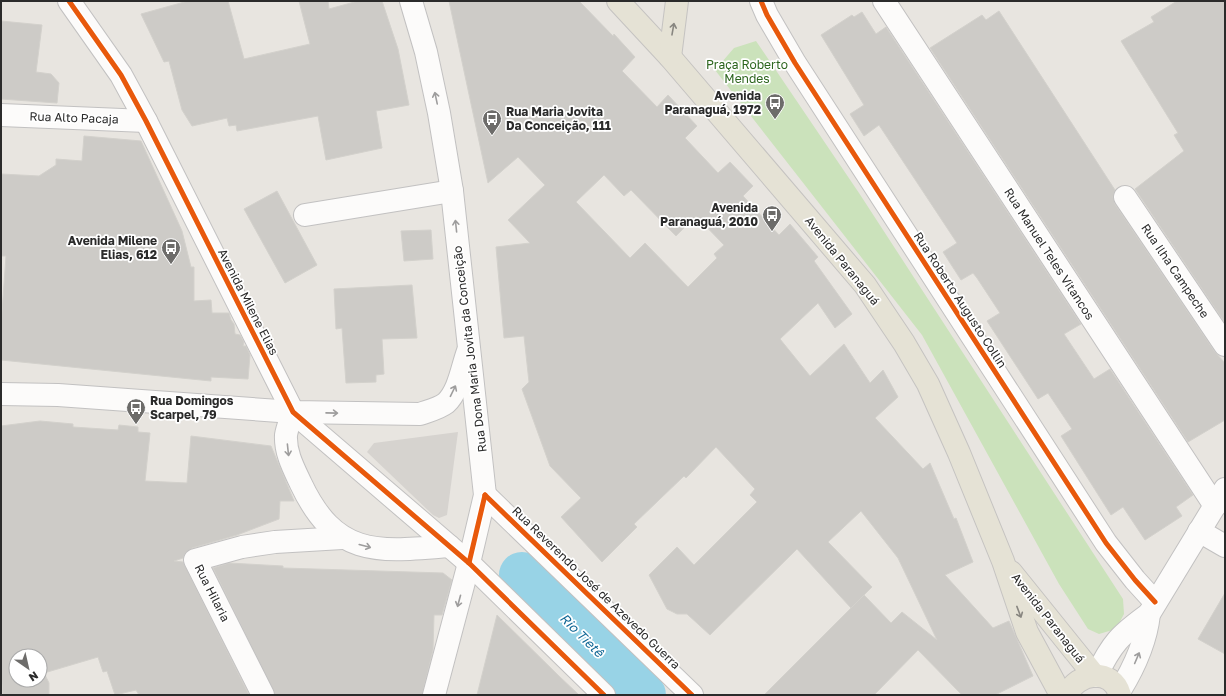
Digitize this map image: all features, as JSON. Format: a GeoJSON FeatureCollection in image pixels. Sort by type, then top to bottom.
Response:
{"type":"FeatureCollection","features":[{"type":"Feature","properties":{"kind":"main road","name":"Avenida Paranaguá"},"geometry":{"type":"LineString","coordinates":[[618,1],[670,57],[865,284],[904,343],[928,384],[959,453],[1003,561],[1027,632],[1061,695]]}},
{"type":"Feature","properties":{"kind":"main road"},"geometry":{"type":"LineString","coordinates":[[670,57],[677,1]]}},
{"type":"Feature","properties":{"kind":"main road","name":"Avenida Paranaguá"},"geometry":{"type":"LineString","coordinates":[[1003,561],[1095,676]]}},
{"type":"Feature","properties":{"kind":"main road"},"geometry":{"type":"LineString","coordinates":[[1067,695],[1077,681],[1095,676],[1111,682],[1119,694]]}},
{"type":"Feature","properties":{"kind":"street","name":"Avenida Milene Elias"},"geometry":{"type":"LineString","coordinates":[[69,1],[121,75],[146,121],[293,412],[469,564]]}},
{"type":"Feature","properties":{"kind":"street","name":"Rua Dona Maria Jovita da Conceição"},"geometry":{"type":"LineString","coordinates":[[411,1],[431,75],[452,191],[482,452],[485,495],[469,564],[434,695]]}},
{"type":"Feature","properties":{"kind":"street","name":"Rua Roberto Augusto Collin"},"geometry":{"type":"LineString","coordinates":[[761,1],[767,15],[795,63],[1106,543],[1135,580],[1152,608]]}},
{"type":"Feature","properties":{"kind":"street","name":"Rua Manuel Teles Vitancos"},"geometry":{"type":"LineString","coordinates":[[884,1],[1220,497]]}},
{"type":"Feature","properties":{"kind":"street","name":"Rua Alto Pacaja"},"geometry":{"type":"LineString","coordinates":[[1,115],[146,121]]}},
{"type":"Feature","properties":{"kind":"street"},"geometry":{"type":"LineString","coordinates":[[305,215],[452,191]]}},
{"type":"Feature","properties":{"kind":"street","name":"Rua Ilha Campeche"},"geometry":{"type":"LineString","coordinates":[[1125,197],[1225,345]]}},
{"type":"Feature","properties":{"kind":"street"},"geometry":{"type":"LineString","coordinates":[[1,394],[58,395],[293,412],[420,414],[437,408],[446,402],[453,394],[469,348]]}},
{"type":"Feature","properties":{"kind":"street"},"geometry":{"type":"LineString","coordinates":[[293,412],[286,435],[289,459],[316,512],[329,528],[342,538],[371,548],[392,550],[449,546]]}},
{"type":"Feature","properties":{"kind":"street","name":"Rua Reverendo José de Azevedo Guerra"},"geometry":{"type":"LineString","coordinates":[[485,495],[692,695]]}},
{"type":"Feature","properties":{"kind":"street"},"geometry":{"type":"LineString","coordinates":[[1095,676],[1110,647],[1119,637],[1152,608],[1220,497]]}},
{"type":"Feature","properties":{"kind":"street"},"geometry":{"type":"LineString","coordinates":[[1200,531],[1225,546]]}},
{"type":"Feature","properties":{"kind":"street","name":"Rua Hilaria"},"geometry":{"type":"LineString","coordinates":[[263,695],[195,560],[255,545],[342,538]]}},
{"type":"Feature","properties":{"kind":"street"},"geometry":{"type":"LineString","coordinates":[[469,564],[604,695]]}},
{"type":"Feature","properties":{"kind":"street"},"geometry":{"type":"LineString","coordinates":[[1119,694],[1135,663],[1145,638],[1152,608]]}},
{"type":"Feature","properties":{"kind":"green space","name":"Praça Roberto Mendes"},"geometry":{"type":"Polygon","coordinates":[[[756,41],[859,193],[1123,599],[1124,614],[1116,629],[1099,634],[1088,629],[1059,584],[922,335],[715,70],[734,48],[756,41]]]}},
{"type":"Feature","properties":{"kind":"shaded area"},"geometry":{"type":"Polygon","coordinates":[[[458,432],[447,515],[439,518],[433,515],[367,452],[374,443],[458,432]]]}},
{"type":"Feature","properties":{"kind":"building"},"geometry":{"type":"Polygon","coordinates":[[[188,1],[228,1],[244,59],[310,44],[299,1],[328,1],[329,9],[358,1],[382,1],[398,49],[409,105],[376,111],[382,148],[326,160],[318,116],[237,131],[236,125],[229,126],[227,118],[192,126],[182,110],[169,61],[164,62],[141,14],[188,1]]]}},
{"type":"Feature","properties":{"kind":"building"},"geometry":{"type":"Polygon","coordinates":[[[449,1],[579,1],[613,36],[614,34],[635,57],[622,71],[657,107],[668,95],[697,126],[685,138],[718,173],[730,162],[753,186],[743,196],[779,235],[790,224],[818,257],[814,261],[852,314],[835,328],[818,303],[780,339],[810,376],[844,344],[870,383],[883,370],[898,397],[875,418],[923,469],[930,463],[954,519],[956,518],[973,562],[945,575],[993,628],[1009,621],[1033,676],[995,695],[962,695],[918,650],[874,695],[764,695],[851,608],[797,549],[710,635],[687,614],[677,614],[667,609],[649,575],[677,547],[694,565],[757,502],[750,495],[755,489],[716,447],[686,478],[684,476],[634,524],[637,527],[602,562],[561,517],[581,498],[550,466],[522,389],[529,382],[524,336],[504,338],[496,247],[530,243],[508,220],[545,185],[518,157],[488,183],[449,1]],[[604,175],[576,202],[630,258],[645,243],[688,287],[717,258],[714,254],[724,245],[696,216],[676,236],[631,190],[624,196],[604,175]],[[861,511],[828,542],[872,587],[864,595],[891,623],[902,612],[937,640],[898,558],[861,511]]]}},
{"type":"Feature","properties":{"kind":"building"},"geometry":{"type":"Polygon","coordinates":[[[1177,1],[1225,1],[1225,323],[1135,189],[1184,151],[1174,135],[1178,133],[1121,41],[1154,22],[1151,17],[1177,1]]]}},
{"type":"Feature","properties":{"kind":"building"},"geometry":{"type":"Polygon","coordinates":[[[999,11],[1115,190],[1113,197],[1115,204],[1215,352],[1225,363],[1225,420],[1188,442],[930,48],[982,15],[986,20],[999,11]]]}},
{"type":"Feature","properties":{"kind":"building"},"geometry":{"type":"Polygon","coordinates":[[[862,12],[876,34],[886,27],[1081,324],[1064,334],[1094,379],[1110,369],[1193,495],[1176,507],[1182,516],[1145,540],[1123,507],[1111,515],[1061,436],[1072,429],[1048,393],[1038,399],[987,321],[1000,313],[977,278],[973,273],[961,280],[943,252],[957,243],[879,125],[864,136],[850,114],[864,105],[821,35],[852,15],[854,17],[862,12]]]}},
{"type":"Feature","properties":{"kind":"building"},"geometry":{"type":"Polygon","coordinates":[[[1,21],[42,25],[36,72],[51,74],[59,83],[57,103],[1,99],[1,21]]]}},
{"type":"Feature","properties":{"kind":"building"},"geometry":{"type":"Polygon","coordinates":[[[84,136],[141,141],[182,231],[191,267],[194,267],[194,301],[211,300],[212,313],[229,313],[234,324],[235,334],[240,335],[244,342],[243,346],[246,346],[250,355],[248,379],[211,377],[211,381],[1,360],[1,326],[6,256],[1,256],[1,174],[39,176],[56,165],[56,159],[82,161],[84,136]]]}},
{"type":"Feature","properties":{"kind":"building"},"geometry":{"type":"Polygon","coordinates":[[[277,191],[317,265],[285,283],[244,209],[277,191]]]}},
{"type":"Feature","properties":{"kind":"building"},"geometry":{"type":"Polygon","coordinates":[[[431,230],[433,259],[404,261],[401,231],[431,230]]]}},
{"type":"Feature","properties":{"kind":"building"},"geometry":{"type":"Polygon","coordinates":[[[412,285],[417,338],[382,339],[384,374],[376,375],[376,382],[346,383],[342,328],[336,329],[334,289],[412,285]]]}},
{"type":"Feature","properties":{"kind":"building"},"geometry":{"type":"Polygon","coordinates":[[[40,421],[73,424],[73,427],[118,430],[119,425],[138,427],[138,432],[150,433],[145,481],[187,483],[191,436],[271,446],[294,501],[280,501],[279,519],[237,535],[192,548],[186,552],[183,558],[174,561],[183,562],[249,695],[139,695],[136,690],[115,695],[107,671],[103,672],[98,657],[48,672],[48,648],[8,648],[8,688],[48,688],[48,681],[49,695],[3,695],[1,672],[1,426],[40,421]]]}},
{"type":"Feature","properties":{"kind":"building"},"geometry":{"type":"Polygon","coordinates":[[[229,563],[283,566],[283,568],[443,573],[452,580],[442,615],[434,615],[433,650],[422,695],[275,695],[213,568],[229,563]]]}},
{"type":"Feature","properties":{"kind":"building"},"geometry":{"type":"Polygon","coordinates":[[[1225,593],[1225,654],[1198,639],[1225,593]]]}},
{"type":"Feature","properties":{"kind":"building"},"geometry":{"type":"Polygon","coordinates":[[[497,615],[559,676],[579,695],[477,695],[497,615]]]}},
{"type":"Feature","properties":{"kind":"waterway","name":"Rio Tietê"},"geometry":{"type":"LineString","coordinates":[[522,575],[643,695]]}},
{"type":"Feature","properties":{"kind":"cycle path"},"geometry":{"type":"LineString","coordinates":[[69,1],[121,75],[146,121],[293,412],[469,563],[604,695]]}},
{"type":"Feature","properties":{"kind":"cycle path"},"geometry":{"type":"LineString","coordinates":[[761,1],[767,15],[795,63],[1106,543],[1135,580],[1155,602]]}},
{"type":"Feature","properties":{"kind":"cycle path"},"geometry":{"type":"LineString","coordinates":[[485,495],[692,695]]}},
{"type":"Feature","properties":{"kind":"cycle path"},"geometry":{"type":"LineString","coordinates":[[469,563],[485,495]]}},
{"type":"Feature","properties":{"kind":"place","name":"Avenida Paranaguá, 1972"},"geometry":{"type":"Point","coordinates":[775,120]}},
{"type":"Feature","properties":{"kind":"place","name":"Rua Maria Jovita Da Conceição, 111"},"geometry":{"type":"Point","coordinates":[492,136]}},
{"type":"Feature","properties":{"kind":"place","name":"Avenida Paranaguá, 2010"},"geometry":{"type":"Point","coordinates":[772,232]}},
{"type":"Feature","properties":{"kind":"place","name":"Avenida Milene Elias, 612"},"geometry":{"type":"Point","coordinates":[171,265]}},
{"type":"Feature","properties":{"kind":"place","name":"Rua Domingos Scarpel, 79"},"geometry":{"type":"Point","coordinates":[136,425]}}]}
